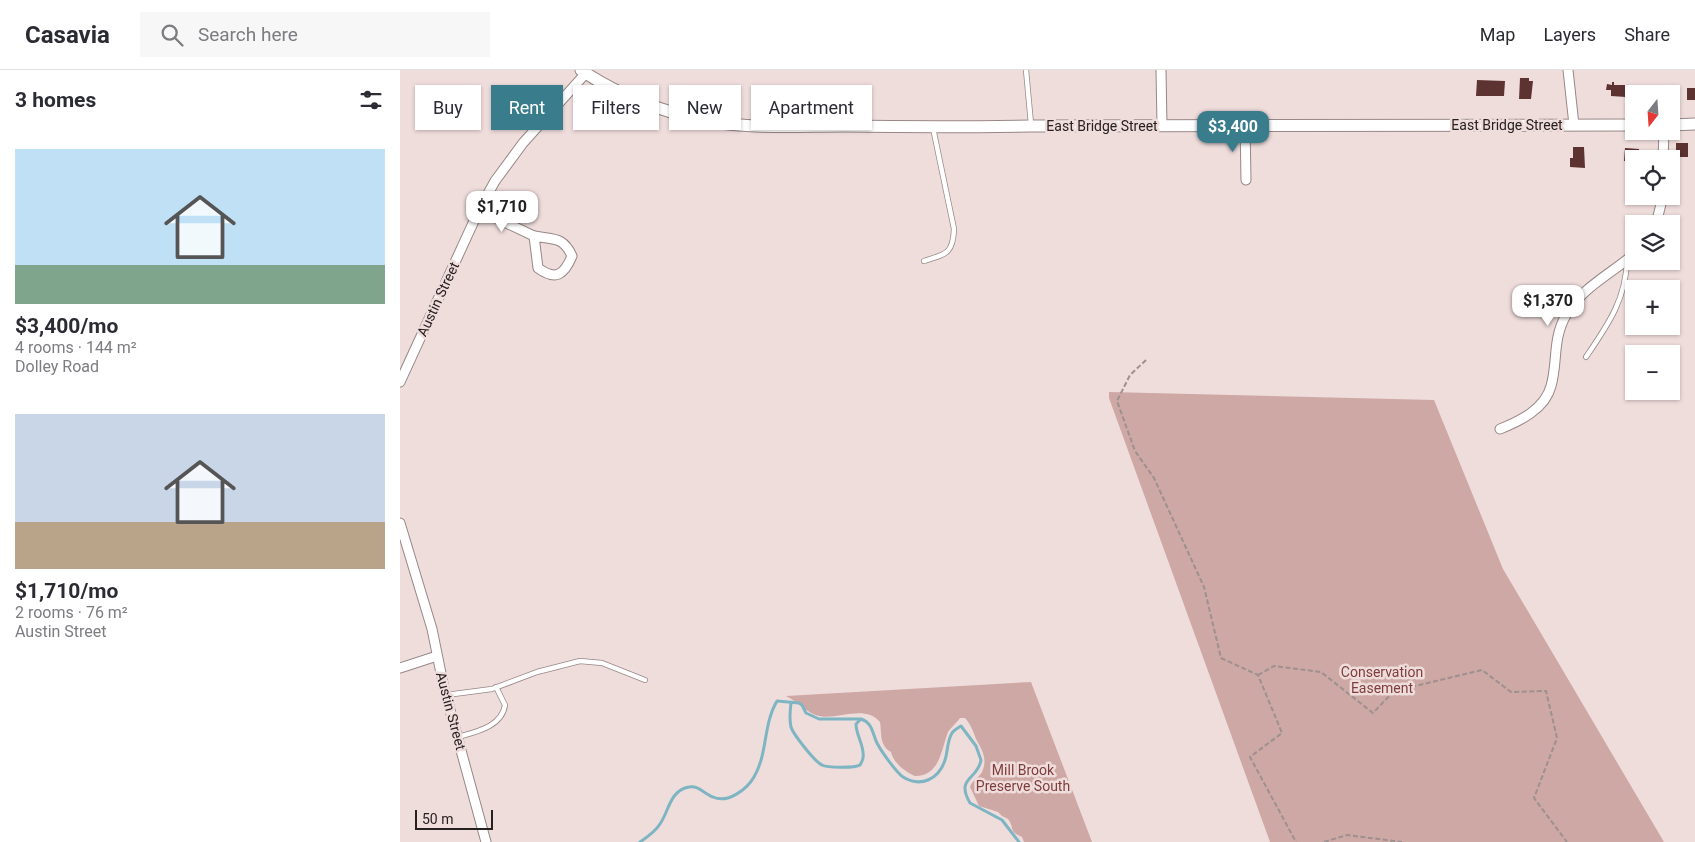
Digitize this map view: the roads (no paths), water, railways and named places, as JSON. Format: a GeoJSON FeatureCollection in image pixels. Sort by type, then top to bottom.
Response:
{"type":"FeatureCollection","features":[{"type":"Feature","properties":{"kind":"street"},"geometry":{"type":"LineString","coordinates":[[1161,70],[1162,125]]}},
{"type":"Feature","properties":{"kind":"street"},"geometry":{"type":"LineString","coordinates":[[1568,70],[1574,125]]}},
{"type":"Feature","properties":{"kind":"street","name":"East Bridge Street"},"geometry":{"type":"LineString","coordinates":[[584,72],[624,94],[657,107],[707,120],[762,125],[933,128],[1162,125],[1625,125]]}},
{"type":"Feature","properties":{"kind":"street","name":"Austin Street"},"geometry":{"type":"LineString","coordinates":[[400,382],[495,181],[513,155],[584,72]]}},
{"type":"Feature","properties":{"kind":"street"},"geometry":{"type":"LineString","coordinates":[[1680,125],[1695,124]]}},
{"type":"Feature","properties":{"kind":"street"},"geometry":{"type":"LineString","coordinates":[[1246,125],[1246,180]]}},
{"type":"Feature","properties":{"kind":"street"},"geometry":{"type":"LineString","coordinates":[[480,210],[534,236],[559,240],[567,245],[572,256],[567,269],[557,275],[546,274],[538,268],[534,236]]}},
{"type":"Feature","properties":{"kind":"street"},"geometry":{"type":"LineString","coordinates":[[1500,429],[1528,415],[1545,398],[1551,387],[1557,339],[1565,316],[1588,290],[1625,261]]}},
{"type":"Feature","properties":{"kind":"street","name":"Austin Street"},"geometry":{"type":"LineString","coordinates":[[400,523],[432,629],[446,695],[486,842]]}},
{"type":"Feature","properties":{"kind":"street"},"geometry":{"type":"LineString","coordinates":[[400,668],[437,656]]}},
{"type":"Feature","properties":{"kind":"lane"},"geometry":{"type":"LineString","coordinates":[[1026,70],[1031,126]]}},
{"type":"Feature","properties":{"kind":"lane"},"geometry":{"type":"LineString","coordinates":[[924,261],[941,256],[954,244],[954,229],[933,128]]}},
{"type":"Feature","properties":{"kind":"lane"},"geometry":{"type":"LineString","coordinates":[[1586,357],[1608,324],[1619,302],[1628,270]]}},
{"type":"Feature","properties":{"kind":"lane"},"geometry":{"type":"LineString","coordinates":[[446,695],[496,688],[537,672],[580,661],[602,663],[645,680]]}},
{"type":"Feature","properties":{"kind":"lane"},"geometry":{"type":"LineString","coordinates":[[458,738],[491,725],[502,715],[505,706],[496,688]]}},
{"type":"Feature","properties":{"kind":"waterway"},"geometry":{"type":"LineString","coordinates":[[640,842],[658,827],[674,797],[683,789],[696,787],[710,796],[725,799],[747,786],[754,777],[762,758],[769,719],[777,701],[799,703],[806,713],[819,719],[861,719],[865,721],[870,726],[882,751],[897,771],[903,777],[916,782],[934,777],[945,760],[950,736],[961,726],[976,746],[981,760],[976,772],[966,783],[966,795],[970,803],[1002,820],[1019,842]]}},
{"type":"Feature","properties":{"kind":"waterway"},"geometry":{"type":"LineString","coordinates":[[791,703],[790,721],[793,731],[810,754],[825,766],[848,767],[860,765],[863,760],[863,754],[856,724],[860,720]]}},
{"type":"Feature","properties":{"kind":"park label","name":"Conservation Easement"},"geometry":{"type":"Point","coordinates":[1382,680]}},
{"type":"Feature","properties":{"kind":"park label","name":"Mill Brook Preserve South"},"geometry":{"type":"Point","coordinates":[1023,778]}}]}
